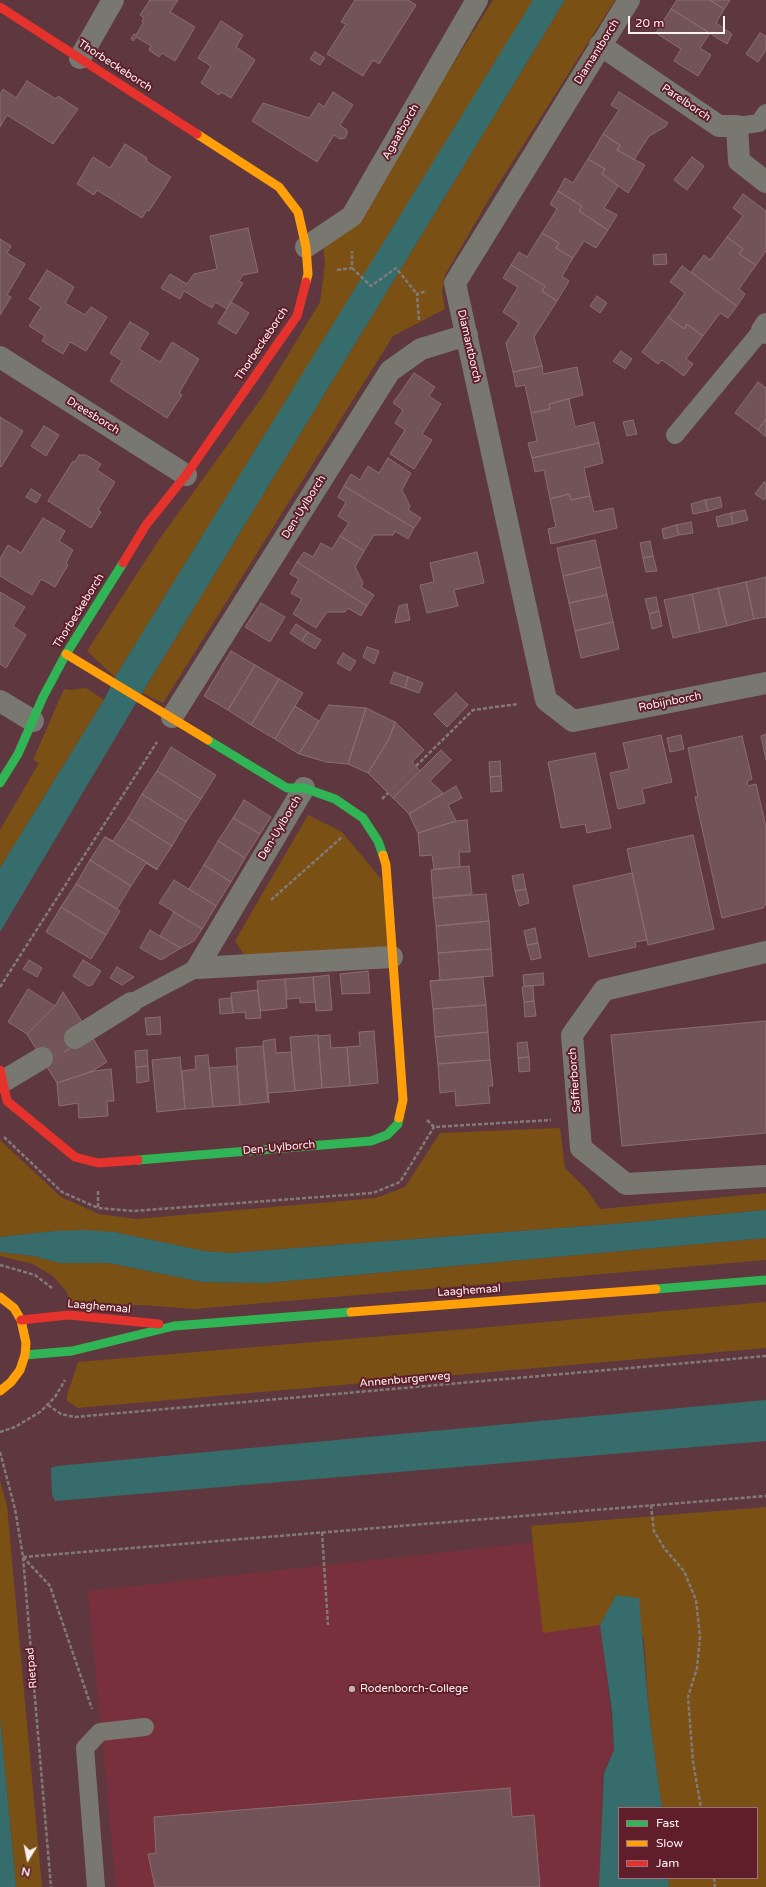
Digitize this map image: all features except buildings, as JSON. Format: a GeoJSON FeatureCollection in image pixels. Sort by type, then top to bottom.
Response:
{"type":"FeatureCollection","features":[{"type":"Feature","properties":{"kind":"street"},"geometry":{"type":"LineString","coordinates":[[80,58],[113,0]]}},
{"type":"Feature","properties":{"kind":"street","name":"Agaatborch"},"geometry":{"type":"LineString","coordinates":[[306,246],[352,216],[477,0]]}},
{"type":"Feature","properties":{"kind":"street","name":"Diamantborch"},"geometry":{"type":"LineString","coordinates":[[546,700],[455,283],[629,0]]}},
{"type":"Feature","properties":{"kind":"street","name":"Thorbeckeborch"},"geometry":{"type":"LineString","coordinates":[[0,8],[279,187],[298,212],[306,246],[308,274],[297,316],[186,475],[146,525],[66,654],[18,754],[0,783]]}},
{"type":"Feature","properties":{"kind":"street","name":"Parelborch"},"geometry":{"type":"LineString","coordinates":[[600,45],[720,126],[737,126]]}},
{"type":"Feature","properties":{"kind":"street"},"geometry":{"type":"LineString","coordinates":[[737,126],[739,161],[766,182]]}},
{"type":"Feature","properties":{"kind":"street","name":"Den-Uylborch"},"geometry":{"type":"LineString","coordinates":[[172,718],[390,371],[421,349],[467,335]]}},
{"type":"Feature","properties":{"kind":"street","name":"Dreesborch"},"geometry":{"type":"LineString","coordinates":[[0,357],[186,475]]}},
{"type":"Feature","properties":{"kind":"street","name":"Den-Uylborch"},"geometry":{"type":"LineString","coordinates":[[2,1089],[75,1157],[98,1163],[371,1141],[387,1136],[398,1124],[403,1100],[386,865],[378,841],[362,818],[335,799],[304,788],[287,788],[66,654]]}},
{"type":"Feature","properties":{"kind":"street","name":"Robijnborch"},"geometry":{"type":"LineString","coordinates":[[546,700],[573,721],[766,683]]}},
{"type":"Feature","properties":{"kind":"street"},"geometry":{"type":"LineString","coordinates":[[0,701],[33,721]]}},
{"type":"Feature","properties":{"kind":"street","name":"Den-Uylborch"},"geometry":{"type":"LineString","coordinates":[[197,968],[304,788]]}},
{"type":"Feature","properties":{"kind":"street","name":"Saffierborch"},"geometry":{"type":"LineString","coordinates":[[766,952],[604,990],[572,1035],[581,1148],[626,1184],[766,1176]]}},
{"type":"Feature","properties":{"kind":"street"},"geometry":{"type":"LineString","coordinates":[[197,968],[392,957]]}},
{"type":"Feature","properties":{"kind":"street"},"geometry":{"type":"LineString","coordinates":[[75,1038],[132,1003]]}},
{"type":"Feature","properties":{"kind":"street"},"geometry":{"type":"LineString","coordinates":[[2,1089],[42,1058]]}},
{"type":"Feature","properties":{"kind":"street","name":"Laaghemaal"},"geometry":{"type":"LineString","coordinates":[[25,1355],[72,1351],[174,1326],[766,1280]]}},
{"type":"Feature","properties":{"kind":"street"},"geometry":{"type":"LineString","coordinates":[[0,1297],[14,1308],[21,1320],[25,1332],[25,1355],[20,1370],[11,1382],[0,1391]]}},
{"type":"Feature","properties":{"kind":"street","name":"Laaghemaal"},"geometry":{"type":"LineString","coordinates":[[21,1320],[69,1315],[174,1326]]}},
{"type":"Feature","properties":{"kind":"lane"},"geometry":{"type":"LineString","coordinates":[[737,126],[759,124],[766,113]]}},
{"type":"Feature","properties":{"kind":"lane"},"geometry":{"type":"LineString","coordinates":[[675,435],[765,329]]}},
{"type":"Feature","properties":{"kind":"lane"},"geometry":{"type":"LineString","coordinates":[[132,1003],[197,968]]}},
{"type":"Feature","properties":{"kind":"lane"},"geometry":{"type":"LineString","coordinates":[[96,1887],[85,1748],[100,1732],[145,1727]]}},
{"type":"Feature","properties":{"kind":"path"},"geometry":{"type":"LineString","coordinates":[[352,268],[371,286],[396,268],[417,294],[421,349]]}},
{"type":"Feature","properties":{"kind":"path"},"geometry":{"type":"LineString","coordinates":[[417,294],[455,283]]}},
{"type":"Feature","properties":{"kind":"path"},"geometry":{"type":"LineString","coordinates":[[416,766],[473,710],[546,700]]}},
{"type":"Feature","properties":{"kind":"path"},"geometry":{"type":"LineString","coordinates":[[0,987],[172,718]]}},
{"type":"Feature","properties":{"kind":"path"},"geometry":{"type":"LineString","coordinates":[[268,904],[362,818]]}},
{"type":"Feature","properties":{"kind":"path"},"geometry":{"type":"LineString","coordinates":[[403,1100],[434,1127],[578,1118]]}},
{"type":"Feature","properties":{"kind":"path"},"geometry":{"type":"LineString","coordinates":[[0,1134],[62,1192],[98,1208],[133,1211],[373,1193],[400,1182],[434,1127]]}},
{"type":"Feature","properties":{"kind":"path","name":"Annenburgerweg"},"geometry":{"type":"LineString","coordinates":[[0,1432],[28,1420],[48,1405],[61,1414],[75,1417],[766,1356]]}},
{"type":"Feature","properties":{"kind":"path","name":"Rietpad"},"geometry":{"type":"LineString","coordinates":[[0,1452],[15,1508],[23,1557],[51,1887]]}},
{"type":"Feature","properties":{"kind":"path"},"geometry":{"type":"LineString","coordinates":[[23,1557],[766,1496]]}},
{"type":"Feature","properties":{"kind":"path"},"geometry":{"type":"LineString","coordinates":[[651,1506],[654,1531],[664,1548],[684,1570],[696,1600],[700,1638],[697,1668],[688,1697],[693,1762],[701,1807]]}},
{"type":"Feature","properties":{"kind":"path"},"geometry":{"type":"LineString","coordinates":[[322,1532],[328,1625]]}},
{"type":"Feature","properties":{"kind":"path"},"geometry":{"type":"LineString","coordinates":[[23,1557],[50,1586],[100,1732]]}},
{"type":"Feature","properties":{"kind":"shaded area"},"geometry":{"type":"Polygon","coordinates":[[[493,0],[534,0],[115,677],[87,651],[158,541],[263,396],[320,302],[325,264],[322,237],[366,204],[493,0]]]}},
{"type":"Feature","properties":{"kind":"shaded area"},"geometry":{"type":"Polygon","coordinates":[[[565,0],[615,0],[489,199],[445,275],[442,292],[445,309],[393,336],[163,703],[142,693],[565,0]]]}},
{"type":"Feature","properties":{"kind":"shaded area"},"geometry":{"type":"Polygon","coordinates":[[[86,688],[104,700],[0,868],[0,830],[39,763],[33,760],[64,689],[70,690],[86,688]]]}},
{"type":"Feature","properties":{"kind":"shaded area"},"geometry":{"type":"Polygon","coordinates":[[[308,815],[342,832],[381,879],[392,958],[252,966],[235,941],[308,815]]]}},
{"type":"Feature","properties":{"kind":"shaded area"},"geometry":{"type":"Polygon","coordinates":[[[560,1128],[565,1168],[587,1190],[600,1209],[766,1193],[766,1210],[612,1224],[230,1253],[204,1251],[114,1232],[54,1231],[0,1237],[0,1140],[61,1197],[99,1214],[136,1219],[376,1198],[405,1187],[440,1133],[560,1128]]]}},
{"type":"Feature","properties":{"kind":"shaded area"},"geometry":{"type":"Polygon","coordinates":[[[766,1238],[766,1260],[194,1309],[143,1305],[73,1306],[66,1291],[53,1276],[33,1264],[0,1256],[0,1252],[33,1256],[60,1263],[109,1263],[202,1282],[265,1283],[766,1238]]]}},
{"type":"Feature","properties":{"kind":"shaded area"},"geometry":{"type":"Polygon","coordinates":[[[766,1302],[766,1348],[78,1408],[67,1401],[67,1395],[78,1362],[766,1302]]]}},
{"type":"Feature","properties":{"kind":"shaded area"},"geometry":{"type":"Polygon","coordinates":[[[0,1481],[7,1506],[42,1887],[16,1887],[0,1717],[0,1481]]]}},
{"type":"Feature","properties":{"kind":"shaded area"},"geometry":{"type":"Polygon","coordinates":[[[766,1507],[766,1887],[669,1887],[668,1879],[758,1879],[758,1807],[662,1807],[649,1714],[644,1639],[616,1595],[600,1625],[543,1633],[531,1526],[766,1507]]]}},
{"type":"Feature","properties":{"kind":"shaded area","name":"Rodenborch-College"},"geometry":{"type":"Polygon","coordinates":[[[593,1536],[614,1752],[602,1773],[601,1887],[116,1887],[88,1591],[593,1536]]]}},
{"type":"Feature","properties":{"kind":"water"},"geometry":{"type":"Polygon","coordinates":[[[533,0],[565,0],[142,693],[0,932],[0,868],[104,700],[115,677],[533,0]]]}},
{"type":"Feature","properties":{"kind":"water"},"geometry":{"type":"Polygon","coordinates":[[[766,1210],[766,1238],[265,1283],[202,1282],[109,1263],[60,1263],[33,1256],[0,1252],[0,1237],[54,1231],[85,1230],[114,1232],[204,1251],[230,1253],[612,1224],[766,1210]]]}},
{"type":"Feature","properties":{"kind":"water"},"geometry":{"type":"Polygon","coordinates":[[[766,1400],[766,1441],[55,1501],[52,1494],[51,1468],[57,1466],[766,1400]]]}},
{"type":"Feature","properties":{"kind":"water"},"geometry":{"type":"Polygon","coordinates":[[[616,1595],[639,1598],[649,1714],[662,1807],[618,1807],[618,1879],[668,1879],[669,1887],[599,1887],[604,1773],[614,1750],[612,1711],[600,1625],[616,1595]]]}},
{"type":"Feature","properties":{"kind":"water"},"geometry":{"type":"Polygon","coordinates":[[[0,1717],[16,1887],[0,1887],[0,1717]]]}},
{"type":"Feature","properties":{"kind":"tunnel"},"geometry":{"type":"LineString","coordinates":[[42,1058],[75,1038]]}},
{"type":"Feature","properties":{"kind":"traffic: fast"},"geometry":{"type":"LineString","coordinates":[[0,783],[18,754],[43,697],[66,654],[123,563]]}},
{"type":"Feature","properties":{"kind":"traffic: fast"},"geometry":{"type":"LineString","coordinates":[[208,740],[287,788],[304,788],[335,799],[363,818],[378,841],[383,855]]}},
{"type":"Feature","properties":{"kind":"traffic: fast"},"geometry":{"type":"LineString","coordinates":[[138,1160],[371,1141],[387,1135],[398,1124],[399,1118]]}},
{"type":"Feature","properties":{"kind":"traffic: fast"},"geometry":{"type":"LineString","coordinates":[[656,1289],[766,1280]]}},
{"type":"Feature","properties":{"kind":"traffic: fast"},"geometry":{"type":"LineString","coordinates":[[25,1355],[72,1351],[174,1326],[351,1312]]}},
{"type":"Feature","properties":{"kind":"traffic: slow"},"geometry":{"type":"LineString","coordinates":[[197,134],[279,187],[298,212],[306,247],[308,274],[306,282]]}},
{"type":"Feature","properties":{"kind":"traffic: slow"},"geometry":{"type":"LineString","coordinates":[[66,654],[208,740]]}},
{"type":"Feature","properties":{"kind":"traffic: slow"},"geometry":{"type":"LineString","coordinates":[[383,855],[386,865],[403,1100],[399,1118]]}},
{"type":"Feature","properties":{"kind":"traffic: slow"},"geometry":{"type":"LineString","coordinates":[[351,1312],[656,1289]]}},
{"type":"Feature","properties":{"kind":"traffic: slow"},"geometry":{"type":"LineString","coordinates":[[0,1297],[14,1308],[21,1320],[26,1343],[25,1355],[20,1370],[11,1382],[0,1391]]}},
{"type":"Feature","properties":{"kind":"traffic: jam"},"geometry":{"type":"LineString","coordinates":[[0,7],[197,134]]}},
{"type":"Feature","properties":{"kind":"traffic: jam"},"geometry":{"type":"LineString","coordinates":[[123,563],[146,525],[186,475],[297,316],[306,282]]}},
{"type":"Feature","properties":{"kind":"traffic: jam"},"geometry":{"type":"LineString","coordinates":[[0,1070],[7,1101],[75,1157],[98,1163],[138,1160]]}},
{"type":"Feature","properties":{"kind":"traffic: jam"},"geometry":{"type":"LineString","coordinates":[[21,1320],[69,1315],[159,1324]]}},
{"type":"Feature","properties":{"kind":"place","name":"Rodenborch-College"},"geometry":{"type":"Point","coordinates":[352,1689]}}]}
